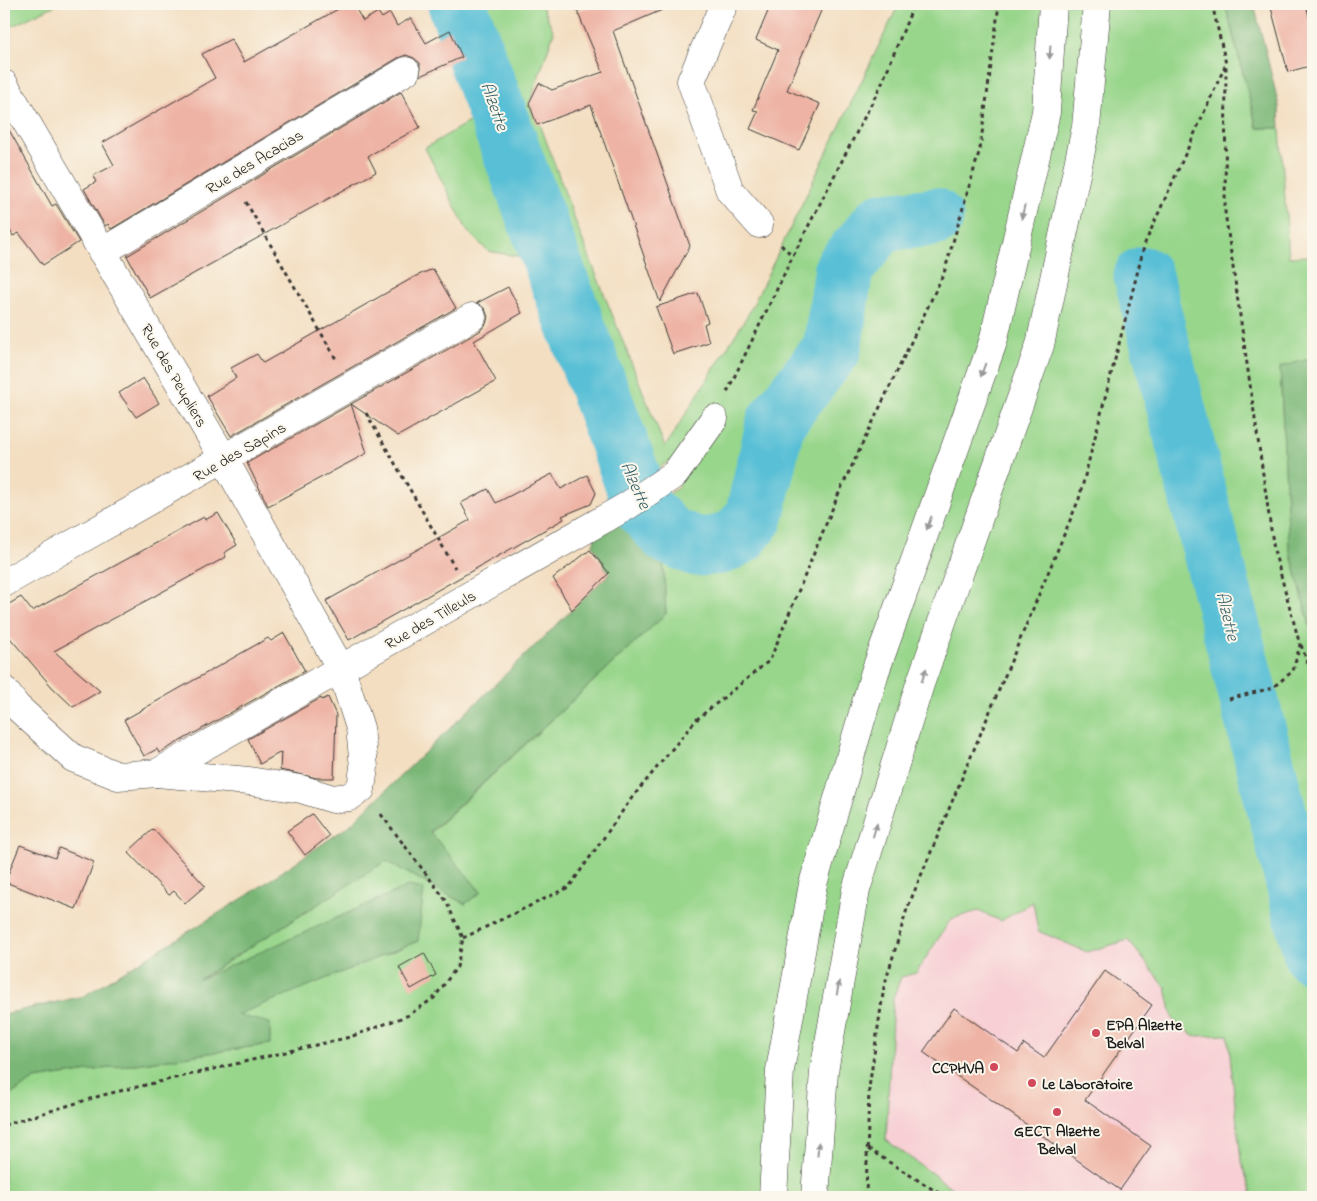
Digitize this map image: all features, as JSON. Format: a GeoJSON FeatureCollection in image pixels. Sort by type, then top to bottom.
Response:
{"type":"FeatureCollection","features":[{"type":"Feature","properties":{"kind":"street"},"geometry":{"type":"LineString","coordinates":[[724,4],[691,81],[730,191],[759,224]]}},
{"type":"Feature","properties":{"kind":"street"},"geometry":{"type":"LineString","coordinates":[[772,1197],[780,1070],[812,884],[875,672],[993,342],[1046,112],[1053,4]]}},
{"type":"Feature","properties":{"kind":"street"},"geometry":{"type":"LineString","coordinates":[[815,1197],[824,1071],[856,890],[920,684],[1040,345],[1086,127],[1097,4]]}},
{"type":"Feature","properties":{"kind":"street","name":"Rue des Acacias"},"geometry":{"type":"LineString","coordinates":[[102,252],[406,71]]}},
{"type":"Feature","properties":{"kind":"street","name":"Rue des Peupliers"},"geometry":{"type":"LineString","coordinates":[[4,84],[224,459],[341,669],[360,728],[364,767],[361,788]]}},
{"type":"Feature","properties":{"kind":"street","name":"Rue des Sapins"},"geometry":{"type":"LineString","coordinates":[[4,583],[472,317]]}},
{"type":"Feature","properties":{"kind":"street","name":"Rue des Tilleuls"},"geometry":{"type":"LineString","coordinates":[[4,690],[16,706],[73,758],[118,776],[157,773],[627,506],[675,474],[714,419]]}},
{"type":"Feature","properties":{"kind":"street"},"geometry":{"type":"LineString","coordinates":[[157,773],[249,781],[301,789],[333,799],[349,797],[361,788]]}},
{"type":"Feature","properties":{"kind":"path"},"geometry":{"type":"LineString","coordinates":[[714,419],[793,256],[882,83],[914,4]]}},
{"type":"Feature","properties":{"kind":"path"},"geometry":{"type":"LineString","coordinates":[[463,938],[569,887],[631,799],[696,720],[770,660],[838,495],[944,272],[980,149],[999,4]]}},
{"type":"Feature","properties":{"kind":"path"},"geometry":{"type":"LineString","coordinates":[[1212,4],[1226,64],[1224,212],[1274,550],[1300,645],[1313,677]]}},
{"type":"Feature","properties":{"kind":"path"},"geometry":{"type":"LineString","coordinates":[[866,1197],[869,1088],[884,988],[907,909],[1079,499],[1145,243],[1226,64]]}},
{"type":"Feature","properties":{"kind":"path"},"geometry":{"type":"LineString","coordinates":[[1225,700],[1272,688],[1293,671],[1300,645]]}},
{"type":"Feature","properties":{"kind":"path"},"geometry":{"type":"LineString","coordinates":[[4,1126],[103,1095],[350,1037],[409,1015],[434,998],[457,967],[463,938],[445,899],[361,788]]}},
{"type":"Feature","properties":{"kind":"path"},"geometry":{"type":"LineString","coordinates":[[867,1148],[945,1197]]}},
{"type":"Feature","properties":{"kind":"shaded area"},"geometry":{"type":"Polygon","coordinates":[[[1033,901],[1087,952],[1128,940],[1166,988],[1173,1020],[1194,1036],[1228,1035],[1241,1161],[1253,1197],[947,1197],[953,1189],[886,1140],[893,998],[901,977],[916,973],[951,919],[978,910],[1001,921],[1033,901]]]}},
{"type":"Feature","properties":{"kind":"green space"},"geometry":{"type":"Polygon","coordinates":[[[4,4],[58,4],[4,30],[4,4]]]}},
{"type":"Feature","properties":{"kind":"green space"},"geometry":{"type":"Polygon","coordinates":[[[445,4],[541,4],[554,32],[531,99],[577,226],[665,447],[749,313],[899,4],[1225,4],[1257,128],[1280,128],[1289,257],[1309,256],[1313,285],[1313,358],[1280,368],[1289,547],[1313,637],[1313,1197],[1253,1197],[1241,1161],[1228,1035],[1194,1036],[1173,1020],[1166,988],[1128,940],[1087,952],[1038,931],[1033,902],[1001,921],[978,911],[951,919],[916,973],[901,977],[893,998],[886,1140],[953,1189],[947,1197],[4,1197],[4,1099],[35,1079],[270,1044],[236,1015],[418,941],[408,886],[194,983],[386,861],[465,904],[481,892],[430,833],[666,614],[663,553],[632,519],[679,487],[669,461],[622,494],[533,259],[488,251],[468,232],[425,148],[487,111],[470,61],[445,4]]]}},
{"type":"Feature","properties":{"kind":"green space"},"geometry":{"type":"Polygon","coordinates":[[[1225,4],[1254,4],[1279,106],[1280,128],[1257,128],[1225,4]]]}},
{"type":"Feature","properties":{"kind":"green space"},"geometry":{"type":"Polygon","coordinates":[[[1313,358],[1313,637],[1289,547],[1280,367],[1313,358]]]}},
{"type":"Feature","properties":{"kind":"green space"},"geometry":{"type":"Polygon","coordinates":[[[632,519],[663,553],[666,614],[430,832],[481,892],[465,904],[386,861],[198,980],[408,886],[424,889],[418,941],[237,1015],[270,1023],[270,1044],[35,1079],[4,1099],[4,1014],[84,996],[248,895],[350,825],[609,574],[593,545],[600,522],[632,519]]]}},
{"type":"Feature","properties":{"kind":"building"},"geometry":{"type":"Polygon","coordinates":[[[347,4],[353,4],[363,21],[378,12],[382,18],[390,13],[397,26],[411,18],[426,43],[450,30],[462,57],[420,76],[420,63],[414,58],[406,55],[398,58],[111,229],[108,224],[105,226],[84,189],[96,182],[93,176],[114,165],[102,143],[215,78],[202,54],[231,39],[244,62],[347,4]]]}},
{"type":"Feature","properties":{"kind":"building"},"geometry":{"type":"Polygon","coordinates":[[[595,4],[676,4],[613,31],[690,246],[660,302],[591,105],[537,125],[529,103],[539,83],[552,90],[603,72],[577,11],[595,4]]]}},
{"type":"Feature","properties":{"kind":"building"},"geometry":{"type":"Polygon","coordinates":[[[771,4],[824,4],[787,90],[820,104],[799,150],[750,129],[758,111],[753,110],[778,50],[756,40],[771,4]]]}},
{"type":"Feature","properties":{"kind":"building"},"geometry":{"type":"Polygon","coordinates":[[[1270,4],[1306,4],[1313,33],[1313,65],[1288,72],[1270,4]]]}},
{"type":"Feature","properties":{"kind":"building"},"geometry":{"type":"Polygon","coordinates":[[[401,92],[420,127],[368,156],[376,172],[150,298],[127,256],[401,92]]]}},
{"type":"Feature","properties":{"kind":"building"},"geometry":{"type":"Polygon","coordinates":[[[4,121],[52,206],[56,204],[79,242],[43,265],[19,233],[13,236],[4,219],[4,121]]]}},
{"type":"Feature","properties":{"kind":"building"},"geometry":{"type":"Polygon","coordinates":[[[433,269],[456,308],[231,436],[207,396],[236,378],[231,368],[257,354],[263,363],[416,276],[433,269]]]}},
{"type":"Feature","properties":{"kind":"building"},"geometry":{"type":"Polygon","coordinates":[[[508,287],[522,313],[474,341],[496,381],[398,436],[351,404],[480,331],[486,324],[488,317],[485,309],[477,303],[508,287]]]}},
{"type":"Feature","properties":{"kind":"building"},"geometry":{"type":"Polygon","coordinates":[[[698,293],[708,322],[704,324],[709,342],[673,354],[656,307],[698,293]]]}},
{"type":"Feature","properties":{"kind":"building"},"geometry":{"type":"Polygon","coordinates":[[[143,378],[159,403],[136,417],[119,393],[143,378]]]}},
{"type":"Feature","properties":{"kind":"building"},"geometry":{"type":"Polygon","coordinates":[[[351,404],[367,453],[268,506],[247,463],[351,404]]]}},
{"type":"Feature","properties":{"kind":"building"},"geometry":{"type":"Polygon","coordinates":[[[552,474],[561,489],[587,475],[596,493],[591,504],[562,516],[564,519],[349,640],[326,601],[470,520],[461,503],[488,489],[496,503],[552,474]]]}},
{"type":"Feature","properties":{"kind":"building"},"geometry":{"type":"Polygon","coordinates":[[[218,513],[237,545],[224,553],[226,557],[54,651],[100,691],[73,707],[52,687],[4,631],[4,607],[21,597],[32,611],[204,517],[205,520],[218,513]]]}},
{"type":"Feature","properties":{"kind":"building"},"geometry":{"type":"Polygon","coordinates":[[[590,550],[609,573],[572,610],[553,578],[590,550]]]}},
{"type":"Feature","properties":{"kind":"building"},"geometry":{"type":"Polygon","coordinates":[[[284,633],[305,671],[159,753],[157,749],[144,756],[124,720],[268,638],[271,641],[284,633]]]}},
{"type":"Feature","properties":{"kind":"building"},"geometry":{"type":"Polygon","coordinates":[[[328,697],[336,715],[334,778],[317,778],[280,770],[281,752],[260,764],[248,739],[321,698],[322,700],[328,697]]]}},
{"type":"Feature","properties":{"kind":"building"},"geometry":{"type":"Polygon","coordinates":[[[312,814],[329,836],[305,855],[287,831],[312,814]]]}},
{"type":"Feature","properties":{"kind":"building"},"geometry":{"type":"Polygon","coordinates":[[[153,829],[205,886],[185,903],[174,891],[169,895],[128,852],[153,829]]]}},
{"type":"Feature","properties":{"kind":"building"},"geometry":{"type":"Polygon","coordinates":[[[20,845],[55,858],[59,848],[94,862],[76,909],[5,882],[20,845]]]}},
{"type":"Feature","properties":{"kind":"building"},"geometry":{"type":"Polygon","coordinates":[[[424,953],[436,975],[411,989],[399,967],[424,953]]]}},
{"type":"Feature","properties":{"kind":"building","name":"Le Laboratoire"},"geometry":{"type":"Polygon","coordinates":[[[1105,971],[1152,1005],[1085,1100],[1151,1146],[1120,1190],[923,1052],[954,1008],[1018,1053],[1024,1044],[1044,1058],[1105,971]]]}},
{"type":"Feature","properties":{"kind":"waterway","name":"Alzette"},"geometry":{"type":"LineString","coordinates":[[457,4],[643,508],[668,535],[697,547],[720,545],[739,536],[754,517],[776,421],[832,349],[844,268],[882,222],[934,217]]}},
{"type":"Feature","properties":{"kind":"waterway","name":"Alzette"},"geometry":{"type":"LineString","coordinates":[[1143,276],[1313,955]]}},
{"type":"Feature","properties":{"kind":"place","name":"EPA Alzette Belval"},"geometry":{"type":"Point","coordinates":[1096,1033]}},
{"type":"Feature","properties":{"kind":"place","name":"CCPHVA"},"geometry":{"type":"Point","coordinates":[994,1067]}},
{"type":"Feature","properties":{"kind":"place","name":"Le Laboratoire"},"geometry":{"type":"Point","coordinates":[1032,1083]}},
{"type":"Feature","properties":{"kind":"place","name":"GECT Alzette Belval"},"geometry":{"type":"Point","coordinates":[1057,1112]}}]}
